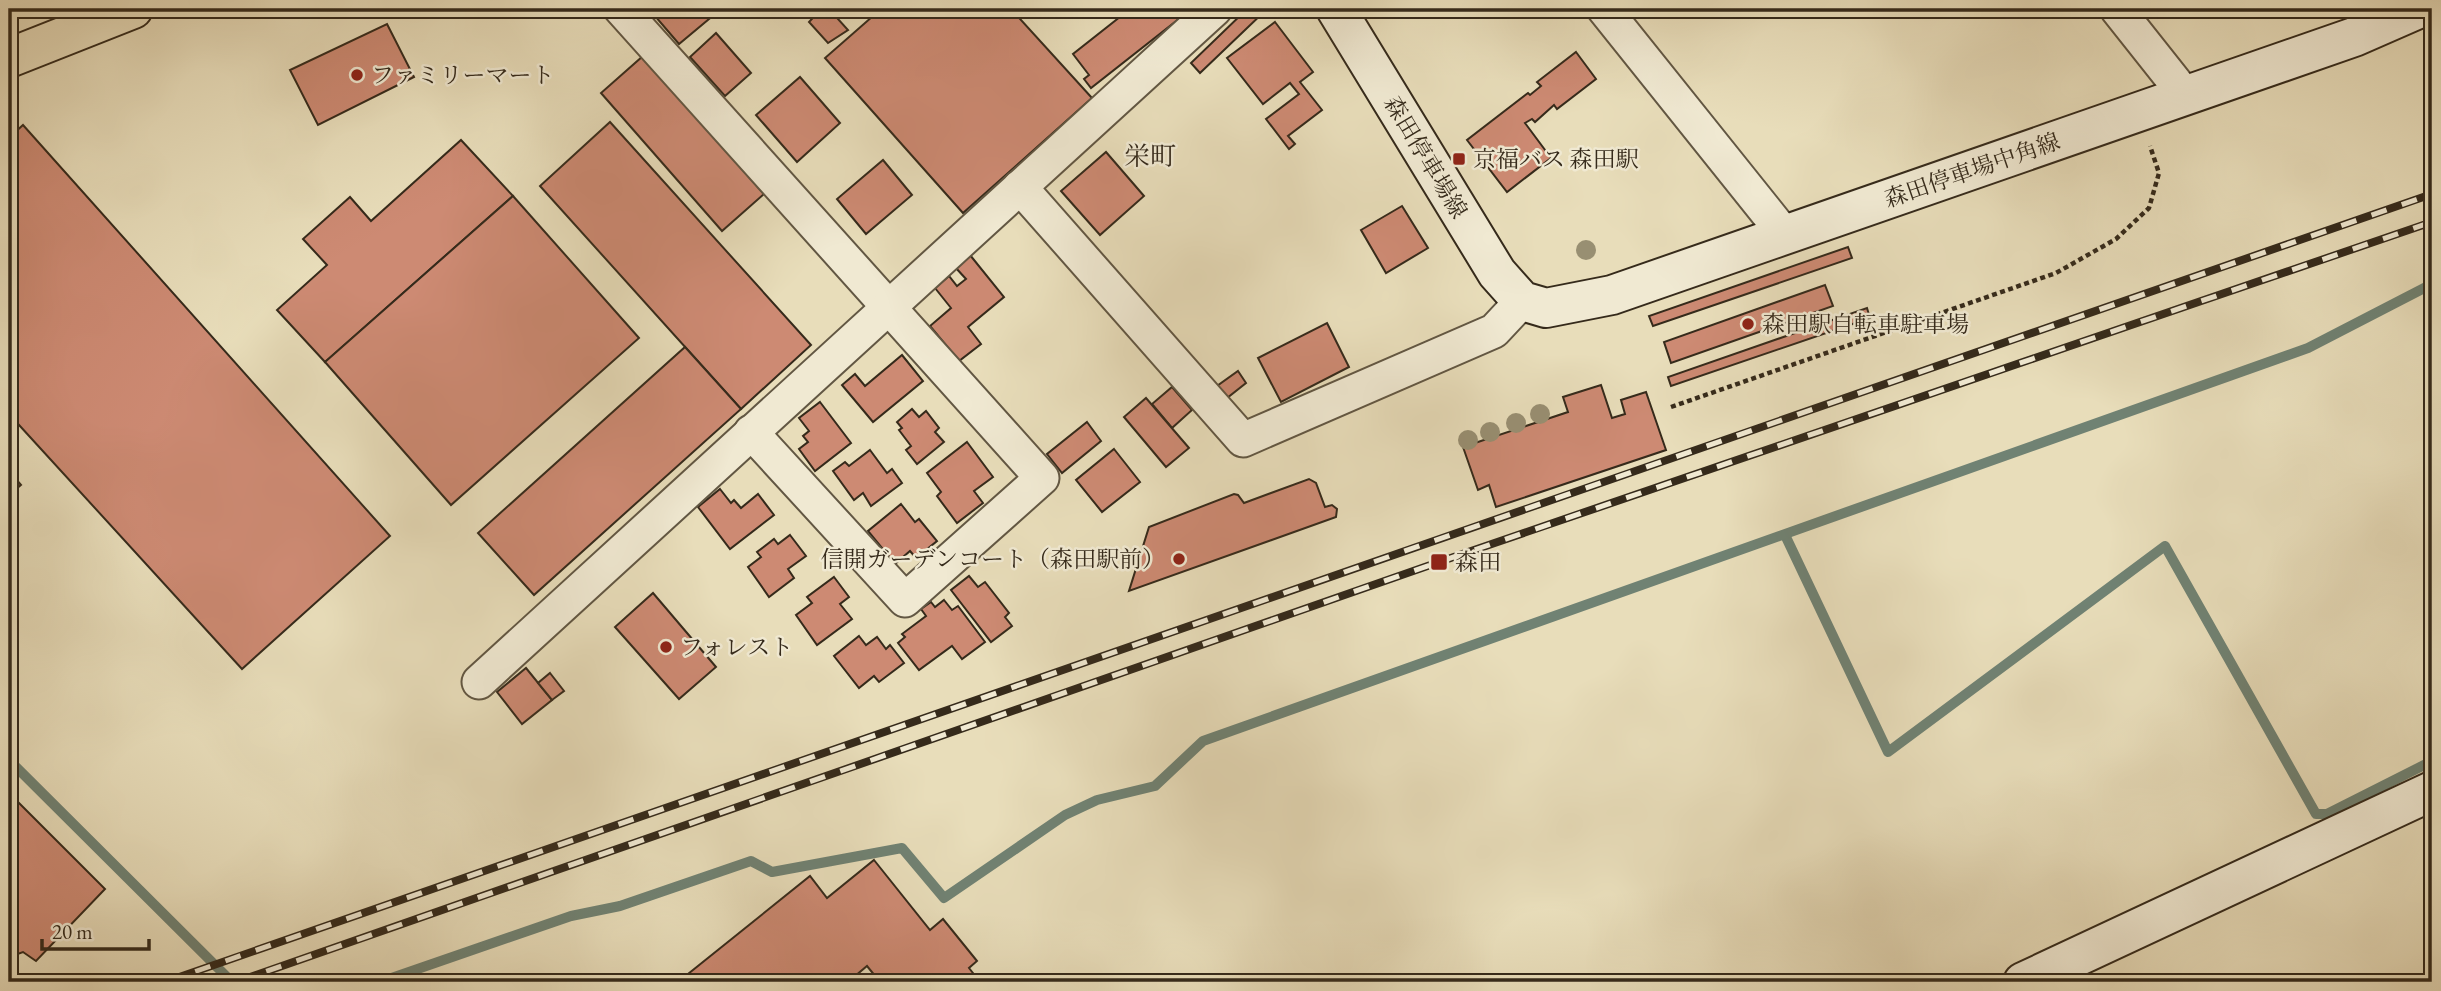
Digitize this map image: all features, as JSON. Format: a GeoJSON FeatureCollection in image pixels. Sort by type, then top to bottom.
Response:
{"type":"FeatureCollection","features":[{"type":"Feature","properties":{"kind":"main road"},"geometry":{"type":"LineString","coordinates":[[9,58],[133,9]]}},
{"type":"Feature","properties":{"kind":"main road","name":"森田停車場線"},"geometry":{"type":"LineString","coordinates":[[1336,9],[1497,273],[1522,301]]}},
{"type":"Feature","properties":{"kind":"main road","name":"森田停車場中角線"},"geometry":{"type":"LineString","coordinates":[[1522,301],[1546,307],[1612,295],[2354,37],[2418,9]]}},
{"type":"Feature","properties":{"kind":"main road"},"geometry":{"type":"LineString","coordinates":[[2023,982],[2432,791]]}},
{"type":"Feature","properties":{"kind":"street"},"geometry":{"type":"LineString","coordinates":[[621,9],[1042,478],[905,600],[751,432]]}},
{"type":"Feature","properties":{"kind":"street"},"geometry":{"type":"LineString","coordinates":[[479,681],[1215,9]]}},
{"type":"Feature","properties":{"kind":"street"},"geometry":{"type":"LineString","coordinates":[[1605,9],[1785,235]]}},
{"type":"Feature","properties":{"kind":"street"},"geometry":{"type":"LineString","coordinates":[[2116,9],[2186,96]]}},
{"type":"Feature","properties":{"kind":"street"},"geometry":{"type":"LineString","coordinates":[[1020,187],[1243,440],[1494,331],[1522,301]]}},
{"type":"Feature","properties":{"kind":"path"},"geometry":{"type":"LineString","coordinates":[[1671,407],[2056,273],[2116,239],[2149,208],[2159,173],[2137,113]]}},
{"type":"Feature","properties":{"kind":"building"},"geometry":{"type":"Polygon","coordinates":[[[649,9],[721,9],[679,44],[649,9]]]}},
{"type":"Feature","properties":{"kind":"building"},"geometry":{"type":"Polygon","coordinates":[[[821,9],[829,9],[848,30],[828,43],[809,22],[821,9]]]}},
{"type":"Feature","properties":{"kind":"building"},"geometry":{"type":"Polygon","coordinates":[[[881,9],[1011,9],[1092,98],[963,213],[825,58],[881,9]]]}},
{"type":"Feature","properties":{"kind":"building"},"geometry":{"type":"Polygon","coordinates":[[[1130,9],[1173,9],[1180,18],[1091,88],[1084,79],[1089,75],[1073,54],[1130,9]]]}},
{"type":"Feature","properties":{"kind":"building"},"geometry":{"type":"Polygon","coordinates":[[[1247,9],[1267,9],[1200,73],[1191,63],[1247,9]]]}},
{"type":"Feature","properties":{"kind":"building"},"geometry":{"type":"Polygon","coordinates":[[[1275,22],[1313,72],[1300,82],[1322,110],[1288,136],[1295,144],[1289,149],[1266,119],[1299,94],[1290,83],[1263,104],[1227,58],[1275,22]]]}},
{"type":"Feature","properties":{"kind":"building"},"geometry":{"type":"Polygon","coordinates":[[[387,24],[414,77],[318,125],[290,70],[387,24]]]}},
{"type":"Feature","properties":{"kind":"building"},"geometry":{"type":"Polygon","coordinates":[[[716,33],[751,73],[725,96],[690,57],[716,33]]]}},
{"type":"Feature","properties":{"kind":"building"},"geometry":{"type":"Polygon","coordinates":[[[1576,52],[1596,79],[1557,109],[1554,105],[1535,122],[1532,119],[1525,123],[1551,158],[1507,192],[1467,140],[1528,93],[1530,95],[1541,86],[1537,82],[1576,52]]]}},
{"type":"Feature","properties":{"kind":"building"},"geometry":{"type":"Polygon","coordinates":[[[643,56],[764,194],[722,231],[601,93],[643,56]]]}},
{"type":"Feature","properties":{"kind":"building"},"geometry":{"type":"Polygon","coordinates":[[[800,77],[840,123],[797,162],[756,115],[800,77]]]}},
{"type":"Feature","properties":{"kind":"building"},"geometry":{"type":"Polygon","coordinates":[[[610,122],[811,345],[741,409],[540,186],[610,122]]]}},
{"type":"Feature","properties":{"kind":"building"},"geometry":{"type":"Polygon","coordinates":[[[23,125],[390,536],[242,669],[9,414],[9,130],[12,135],[23,125]]]}},
{"type":"Feature","properties":{"kind":"building"},"geometry":{"type":"Polygon","coordinates":[[[461,140],[513,196],[325,362],[277,310],[327,265],[303,239],[350,197],[371,221],[461,140]]]}},
{"type":"Feature","properties":{"kind":"building"},"geometry":{"type":"Polygon","coordinates":[[[1106,152],[1144,196],[1100,235],[1061,191],[1106,152]]]}},
{"type":"Feature","properties":{"kind":"building"},"geometry":{"type":"Polygon","coordinates":[[[883,160],[912,195],[866,234],[837,199],[883,160]]]}},
{"type":"Feature","properties":{"kind":"building"},"geometry":{"type":"Polygon","coordinates":[[[513,196],[639,338],[451,505],[325,362],[513,196]]]}},
{"type":"Feature","properties":{"kind":"building"},"geometry":{"type":"Polygon","coordinates":[[[1402,206],[1428,248],[1386,273],[1361,230],[1402,206]]]}},
{"type":"Feature","properties":{"kind":"building","name":"森田駅自転車駐車場"},"geometry":{"type":"Polygon","coordinates":[[[1848,247],[1852,258],[1653,326],[1649,316],[1848,247]]]}},
{"type":"Feature","properties":{"kind":"building"},"geometry":{"type":"Polygon","coordinates":[[[970,255],[1004,297],[968,327],[981,344],[959,361],[930,326],[951,308],[935,288],[949,276],[957,286],[966,279],[955,267],[970,255]]]}},
{"type":"Feature","properties":{"kind":"building","name":"森田駅自転車駐車場"},"geometry":{"type":"Polygon","coordinates":[[[1825,285],[1833,306],[1671,363],[1664,342],[1825,285]]]}},
{"type":"Feature","properties":{"kind":"building","name":"森田駅自転車駐車場"},"geometry":{"type":"Polygon","coordinates":[[[1867,308],[1870,318],[1671,386],[1668,377],[1867,308]]]}},
{"type":"Feature","properties":{"kind":"building"},"geometry":{"type":"Polygon","coordinates":[[[1327,323],[1349,367],[1281,402],[1258,358],[1327,323]]]}},
{"type":"Feature","properties":{"kind":"building"},"geometry":{"type":"Polygon","coordinates":[[[685,347],[741,409],[534,595],[478,533],[685,347]]]}},
{"type":"Feature","properties":{"kind":"building"},"geometry":{"type":"Polygon","coordinates":[[[902,355],[923,381],[873,422],[842,385],[855,374],[865,386],[902,355]]]}},
{"type":"Feature","properties":{"kind":"building"},"geometry":{"type":"Polygon","coordinates":[[[1238,371],[1246,383],[1227,398],[1217,386],[1238,371]]]}},
{"type":"Feature","properties":{"kind":"building"},"geometry":{"type":"Polygon","coordinates":[[[1601,385],[1612,418],[1625,414],[1621,400],[1646,392],[1666,450],[1496,507],[1489,485],[1478,490],[1463,447],[1568,412],[1563,397],[1601,385]]]}},
{"type":"Feature","properties":{"kind":"building"},"geometry":{"type":"Polygon","coordinates":[[[1172,387],[1192,410],[1172,428],[1152,404],[1172,387]]]}},
{"type":"Feature","properties":{"kind":"building"},"geometry":{"type":"Polygon","coordinates":[[[1146,398],[1189,448],[1166,467],[1124,417],[1146,398]]]}},
{"type":"Feature","properties":{"kind":"building"},"geometry":{"type":"Polygon","coordinates":[[[820,402],[851,443],[815,471],[799,449],[808,442],[803,436],[809,431],[799,418],[820,402]]]}},
{"type":"Feature","properties":{"kind":"building"},"geometry":{"type":"Polygon","coordinates":[[[912,409],[919,417],[926,411],[939,428],[935,432],[944,442],[917,464],[906,450],[911,446],[899,430],[902,428],[897,422],[912,409]]]}},
{"type":"Feature","properties":{"kind":"building"},"geometry":{"type":"Polygon","coordinates":[[[1087,422],[1101,441],[1062,473],[1047,454],[1087,422]]]}},
{"type":"Feature","properties":{"kind":"building"},"geometry":{"type":"Polygon","coordinates":[[[967,442],[993,477],[974,491],[983,503],[957,523],[937,496],[941,492],[927,473],[967,442]]]}},
{"type":"Feature","properties":{"kind":"building"},"geometry":{"type":"Polygon","coordinates":[[[1114,449],[1140,482],[1102,512],[1076,480],[1114,449]]]}},
{"type":"Feature","properties":{"kind":"building"},"geometry":{"type":"Polygon","coordinates":[[[870,450],[887,473],[892,469],[902,483],[871,506],[863,493],[854,500],[833,471],[845,462],[849,466],[870,450]]]}},
{"type":"Feature","properties":{"kind":"building"},"geometry":{"type":"Polygon","coordinates":[[[9,471],[21,485],[9,495],[9,471]]]}},
{"type":"Feature","properties":{"kind":"building","name":"信開ガーデンコート（森田駅前）"},"geometry":{"type":"Polygon","coordinates":[[[1309,479],[1316,483],[1325,507],[1332,505],[1337,509],[1336,517],[1129,591],[1149,527],[1234,494],[1244,503],[1309,479]]]}},
{"type":"Feature","properties":{"kind":"building"},"geometry":{"type":"Polygon","coordinates":[[[720,489],[731,503],[734,500],[741,508],[758,494],[774,515],[730,549],[698,507],[720,489]]]}},
{"type":"Feature","properties":{"kind":"building"},"geometry":{"type":"Polygon","coordinates":[[[901,504],[915,522],[919,519],[937,541],[916,558],[910,551],[895,564],[868,531],[901,504]]]}},
{"type":"Feature","properties":{"kind":"building"},"geometry":{"type":"Polygon","coordinates":[[[790,535],[806,556],[788,569],[794,578],[769,597],[748,567],[761,557],[757,552],[774,539],[778,544],[790,535]]]}},
{"type":"Feature","properties":{"kind":"building"},"geometry":{"type":"Polygon","coordinates":[[[969,576],[978,587],[985,582],[1009,613],[1005,617],[1012,626],[991,642],[951,590],[969,576]]]}},
{"type":"Feature","properties":{"kind":"building"},"geometry":{"type":"Polygon","coordinates":[[[834,577],[849,597],[840,604],[852,619],[817,645],[796,615],[812,603],[807,597],[834,577]]]}},
{"type":"Feature","properties":{"kind":"building","name":"フォレスト"},"geometry":{"type":"Polygon","coordinates":[[[653,593],[716,667],[679,699],[615,627],[653,593]]]}},
{"type":"Feature","properties":{"kind":"building"},"geometry":{"type":"Polygon","coordinates":[[[944,600],[952,610],[958,606],[985,642],[962,659],[952,646],[919,670],[898,643],[905,637],[902,634],[926,616],[921,609],[931,602],[935,607],[944,600]]]}},
{"type":"Feature","properties":{"kind":"building"},"geometry":{"type":"Polygon","coordinates":[[[859,636],[866,645],[877,637],[886,649],[890,645],[904,663],[879,682],[874,676],[859,688],[834,656],[859,636]]]}},
{"type":"Feature","properties":{"kind":"building"},"geometry":{"type":"Polygon","coordinates":[[[526,668],[552,700],[522,724],[497,692],[526,668]]]}},
{"type":"Feature","properties":{"kind":"building"},"geometry":{"type":"Polygon","coordinates":[[[550,673],[564,691],[552,700],[538,683],[550,673]]]}},
{"type":"Feature","properties":{"kind":"building"},"geometry":{"type":"Polygon","coordinates":[[[9,793],[105,889],[36,961],[23,952],[9,957],[9,793]]]}},
{"type":"Feature","properties":{"kind":"building"},"geometry":{"type":"Polygon","coordinates":[[[874,860],[930,930],[943,919],[977,961],[969,968],[980,982],[880,982],[867,966],[854,977],[858,982],[678,982],[810,876],[827,898],[874,860]]]}},
{"type":"Feature","properties":{"kind":"waterway"},"geometry":{"type":"LineString","coordinates":[[380,982],[571,916],[620,906],[751,861],[772,872],[902,848],[944,898],[1065,815],[1097,800],[1155,786],[1203,741],[2308,348],[2432,284]]}},
{"type":"Feature","properties":{"kind":"waterway"},"geometry":{"type":"LineString","coordinates":[[1785,535],[1888,752],[2165,546],[2316,814],[2327,814],[2432,761]]}},
{"type":"Feature","properties":{"kind":"waterway"},"geometry":{"type":"LineString","coordinates":[[9,760],[232,982]]}},
{"type":"Feature","properties":{"kind":"railway"},"geometry":{"type":"LineString","coordinates":[[165,982],[2432,194]]}},
{"type":"Feature","properties":{"kind":"railway"},"geometry":{"type":"LineString","coordinates":[[236,982],[1439,562],[2432,222]]}},
{"type":"Feature","properties":{"kind":"place","name":"ファミリーマート"},"geometry":{"type":"Point","coordinates":[357,75]}},
{"type":"Feature","properties":{"kind":"place","name":"京福バス 森田駅"},"geometry":{"type":"Point","coordinates":[1459,159]}},
{"type":"Feature","properties":{"kind":"place","name":"森田駅自転車駐車場"},"geometry":{"type":"Point","coordinates":[1748,324]}},
{"type":"Feature","properties":{"kind":"place","name":"信開ガーデンコート（森田駅前）"},"geometry":{"type":"Point","coordinates":[1179,559]}},
{"type":"Feature","properties":{"kind":"place","name":"森田"},"geometry":{"type":"Point","coordinates":[1439,562]}},
{"type":"Feature","properties":{"kind":"place","name":"フォレスト"},"geometry":{"type":"Point","coordinates":[666,647]}},
{"type":"Feature","properties":{"kind":"district","name":"栄町"},"geometry":{"type":"Point","coordinates":[1150,156]}}]}
